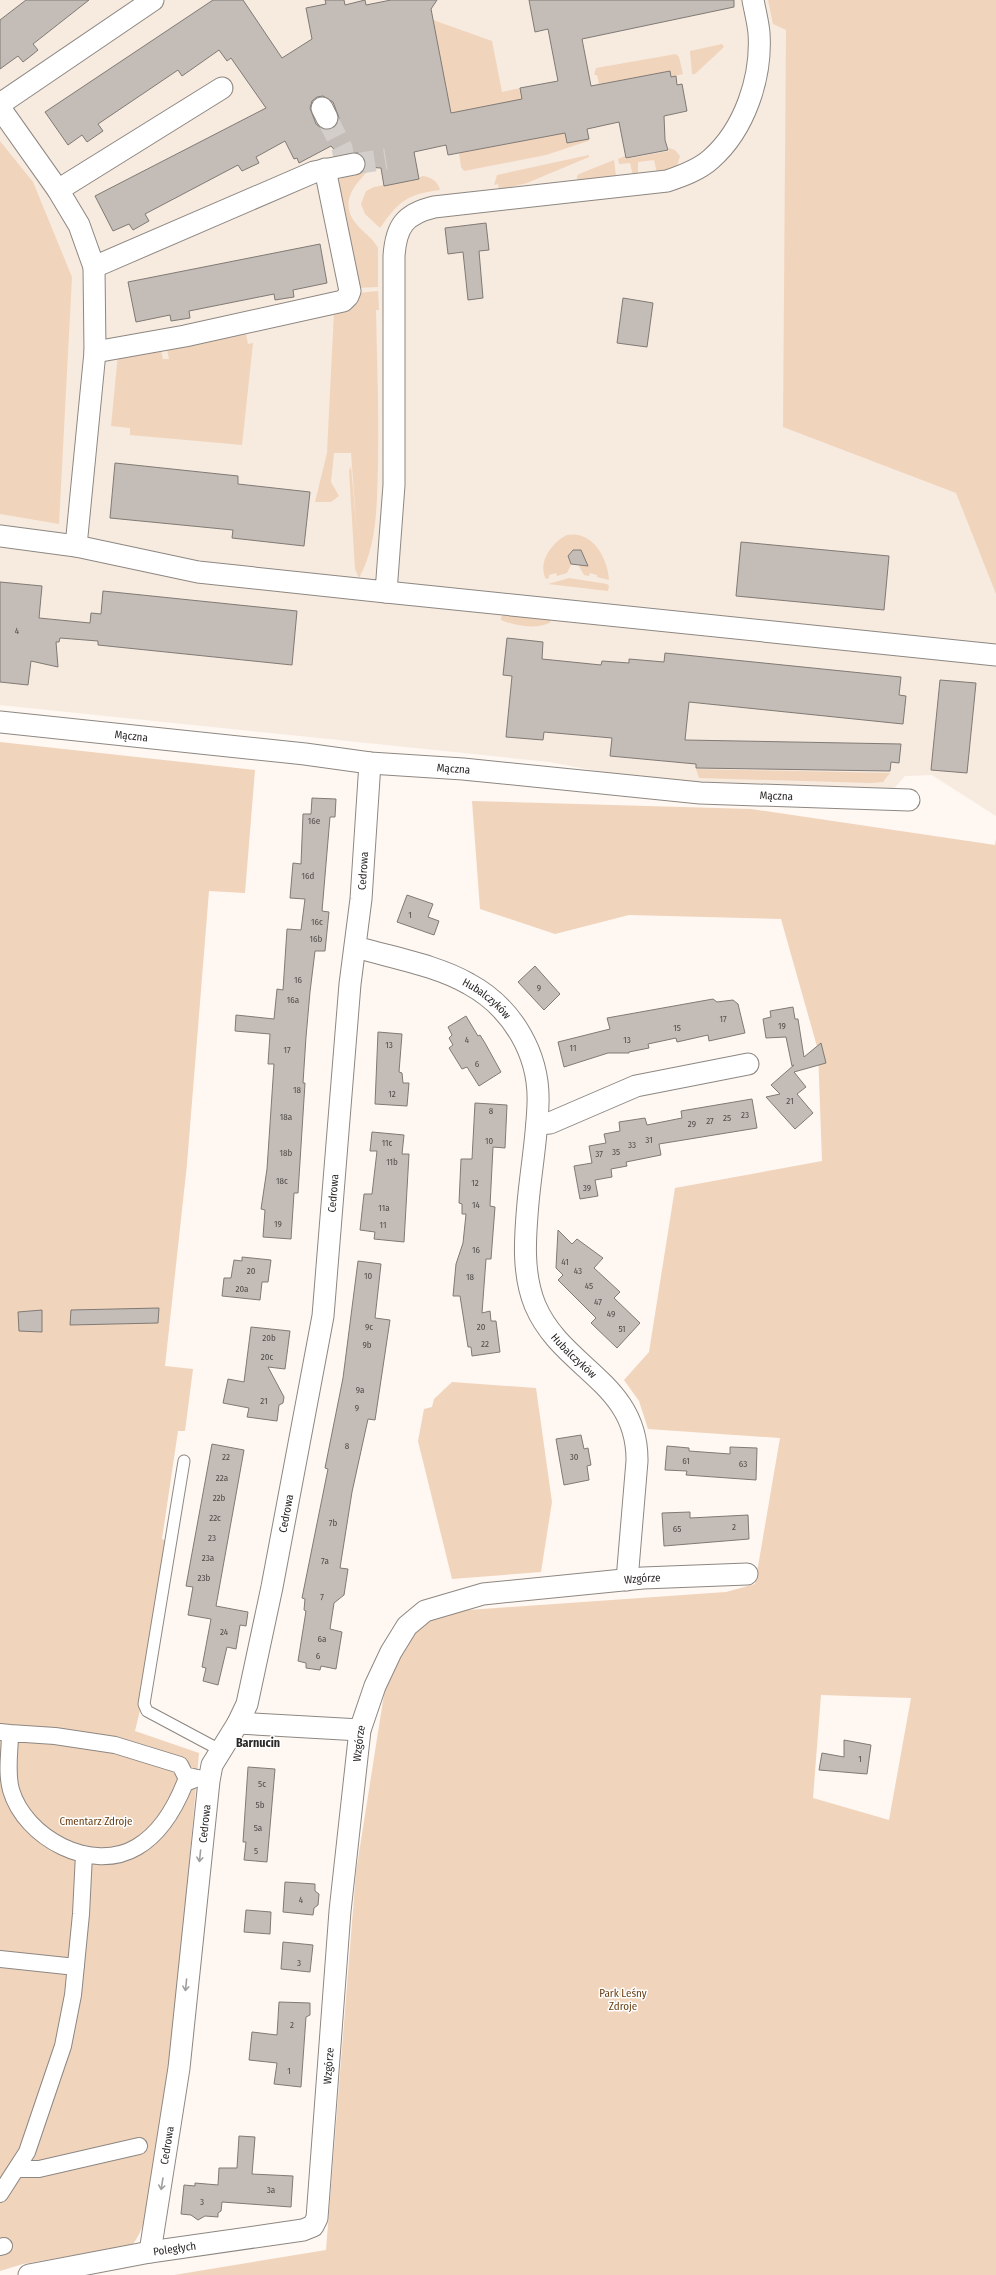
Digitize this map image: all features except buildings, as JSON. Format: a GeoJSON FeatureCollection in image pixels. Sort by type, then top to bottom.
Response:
{"type":"FeatureCollection","features":[{"type":"Feature","properties":{"kind":"street"},"geometry":{"type":"LineString","coordinates":[[0,104],[153,0]]}},
{"type":"Feature","properties":{"kind":"street"},"geometry":{"type":"LineString","coordinates":[[386,592],[394,484],[394,256],[395,241],[404,221],[418,211],[434,207],[667,181],[698,168],[711,160],[727,141],[752,94],[758,65],[759,34],[753,0]]}},
{"type":"Feature","properties":{"kind":"street"},"geometry":{"type":"LineString","coordinates":[[58,190],[222,88]]}},
{"type":"Feature","properties":{"kind":"street"},"geometry":{"type":"LineString","coordinates":[[0,108],[58,190],[79,225],[94,267],[95,352],[76,546]]}},
{"type":"Feature","properties":{"kind":"street"},"geometry":{"type":"LineString","coordinates":[[94,267],[314,172],[342,164],[350,290],[348,296],[343,301],[185,336],[95,352]]}},
{"type":"Feature","properties":{"kind":"street"},"geometry":{"type":"LineString","coordinates":[[0,536],[76,546],[198,572],[996,655]]}},
{"type":"Feature","properties":{"kind":"street","name":"Mączna"},"geometry":{"type":"LineString","coordinates":[[0,722],[305,754],[370,763],[462,769],[700,792],[909,800]]}},
{"type":"Feature","properties":{"kind":"street","name":"Cedrowa"},"geometry":{"type":"LineString","coordinates":[[150,2252],[179,2068],[204,1779],[220,1750],[238,1723],[247,1704],[272,1587],[323,1316],[350,984],[356,947],[370,763]]}},
{"type":"Feature","properties":{"kind":"street","name":"Hubalczyków"},"geometry":{"type":"LineString","coordinates":[[356,947],[440,972],[469,983],[489,997],[508,1015],[524,1038],[532,1060],[539,1103],[529,1193],[525,1259],[529,1283],[535,1305],[557,1340],[615,1396],[625,1409],[633,1427],[637,1444],[637,1461],[627,1580]]}},
{"type":"Feature","properties":{"kind":"street"},"geometry":{"type":"LineString","coordinates":[[537,1124],[550,1123],[636,1086],[748,1064]]}},
{"type":"Feature","properties":{"kind":"street","name":"Wzgórze"},"geometry":{"type":"LineString","coordinates":[[316,2218],[340,1911],[360,1730],[375,1686],[391,1652],[407,1626],[425,1611],[483,1594],[627,1580],[747,1574]]}},
{"type":"Feature","properties":{"kind":"street"},"geometry":{"type":"LineString","coordinates":[[238,1723],[360,1730]]}},
{"type":"Feature","properties":{"kind":"street"},"geometry":{"type":"LineString","coordinates":[[5,1732],[55,1736],[115,1745],[180,1765],[185,1775],[204,1779],[185,1783],[175,1808],[155,1832],[137,1847],[118,1855],[84,1854],[63,1847],[45,1836],[28,1821],[12,1792],[9,1779],[5,1732]]}},
{"type":"Feature","properties":{"kind":"street"},"geometry":{"type":"LineString","coordinates":[[0,2194],[17,2169],[26,2152],[63,2046],[73,1995],[81,1914],[84,1854]]}},
{"type":"Feature","properties":{"kind":"street"},"geometry":{"type":"LineString","coordinates":[[0,1959],[76,1967]]}},
{"type":"Feature","properties":{"kind":"street"},"geometry":{"type":"LineString","coordinates":[[17,2169],[39,2169],[139,2146]]}},
{"type":"Feature","properties":{"kind":"street","name":"Poległych"},"geometry":{"type":"LineString","coordinates":[[29,2275],[150,2252],[303,2230],[313,2226],[316,2218]]}},
{"type":"Feature","properties":{"kind":"lane"},"geometry":{"type":"LineString","coordinates":[[184,1462],[144,1704],[146,1711],[220,1750]]}},
{"type":"Feature","properties":{"kind":"shaded area"},"geometry":{"type":"Polygon","coordinates":[[[0,0],[996,0],[996,816],[932,775],[905,776],[891,792],[669,785],[550,762],[0,705],[0,0]]]}},
{"type":"Feature","properties":{"kind":"green space"},"geometry":{"type":"Polygon","coordinates":[[[768,0],[996,0],[996,594],[956,493],[783,427],[786,30],[773,24],[768,0]]]}},
{"type":"Feature","properties":{"kind":"green space"},"geometry":{"type":"Polygon","coordinates":[[[433,20],[492,41],[502,92],[520,88],[522,99],[451,113],[433,20]]]}},
{"type":"Feature","properties":{"kind":"green space"},"geometry":{"type":"Polygon","coordinates":[[[722,44],[724,47],[695,74],[692,74],[690,51],[722,44]]]}},
{"type":"Feature","properties":{"kind":"green space"},"geometry":{"type":"Polygon","coordinates":[[[676,54],[679,57],[683,74],[671,77],[669,71],[599,84],[597,75],[594,75],[596,68],[676,54]]]}},
{"type":"Feature","properties":{"kind":"green space"},"geometry":{"type":"Polygon","coordinates":[[[565,133],[589,139],[588,141],[546,155],[464,171],[461,167],[459,153],[565,133]]]}},
{"type":"Feature","properties":{"kind":"green space"},"geometry":{"type":"Polygon","coordinates":[[[0,141],[33,182],[72,277],[59,524],[0,514],[0,141]]]}},
{"type":"Feature","properties":{"kind":"green space"},"geometry":{"type":"Polygon","coordinates":[[[669,148],[675,150],[680,156],[677,166],[657,173],[654,160],[638,162],[638,174],[633,176],[630,163],[619,164],[618,159],[625,156],[625,159],[669,151],[669,148]]]}},
{"type":"Feature","properties":{"kind":"green space"},"geometry":{"type":"Polygon","coordinates":[[[589,155],[589,157],[527,183],[499,190],[498,184],[494,185],[497,175],[589,155]]]}},
{"type":"Feature","properties":{"kind":"green space"},"geometry":{"type":"Polygon","coordinates":[[[614,160],[616,176],[577,181],[577,176],[579,174],[614,160]]]}},
{"type":"Feature","properties":{"kind":"green space"},"geometry":{"type":"Polygon","coordinates":[[[369,170],[356,184],[349,198],[348,206],[354,221],[378,248],[378,287],[357,288],[337,182],[340,179],[356,172],[369,170]]]}},
{"type":"Feature","properties":{"kind":"green space"},"geometry":{"type":"Polygon","coordinates":[[[422,176],[434,180],[438,184],[440,190],[419,194],[405,200],[393,211],[380,228],[365,214],[361,204],[366,191],[374,187],[418,179],[422,176]]]}},
{"type":"Feature","properties":{"kind":"green space"},"geometry":{"type":"Polygon","coordinates":[[[378,291],[379,310],[376,310],[378,424],[377,506],[370,551],[359,578],[355,569],[349,471],[351,466],[357,534],[351,453],[334,453],[331,482],[339,496],[331,502],[315,502],[327,453],[334,311],[354,306],[358,300],[358,293],[378,291]]]}},
{"type":"Feature","properties":{"kind":"green space"},"geometry":{"type":"Polygon","coordinates":[[[245,329],[248,344],[253,343],[242,445],[130,435],[130,428],[111,426],[118,354],[160,346],[163,359],[169,359],[166,345],[245,329]]]}},
{"type":"Feature","properties":{"kind":"green space"},"geometry":{"type":"Polygon","coordinates":[[[567,535],[584,537],[597,548],[606,563],[609,580],[597,577],[597,575],[590,573],[589,576],[584,575],[579,566],[585,559],[582,551],[572,550],[568,557],[571,565],[567,573],[557,576],[556,573],[549,575],[549,578],[546,579],[543,566],[545,560],[551,548],[561,538],[567,535]]]}},
{"type":"Feature","properties":{"kind":"green space"},"geometry":{"type":"Polygon","coordinates":[[[569,578],[607,584],[609,586],[608,591],[548,584],[569,578]]]}},
{"type":"Feature","properties":{"kind":"green space"},"geometry":{"type":"Polygon","coordinates":[[[504,614],[547,618],[551,622],[539,626],[513,624],[501,620],[501,617],[504,614]]]}},
{"type":"Feature","properties":{"kind":"green space","name":"Cmentarz Zdroje"},"geometry":{"type":"Polygon","coordinates":[[[0,742],[255,770],[245,893],[209,891],[187,1164],[165,1366],[193,1369],[185,1431],[178,1431],[162,1539],[167,1541],[143,1698],[135,1731],[199,1753],[174,2024],[154,2183],[145,2220],[139,2235],[132,2245],[23,2264],[0,2271],[0,742]]]}},
{"type":"Feature","properties":{"kind":"green space"},"geometry":{"type":"Polygon","coordinates":[[[696,769],[890,773],[883,782],[871,783],[699,778],[696,769]]]}},
{"type":"Feature","properties":{"kind":"green space","name":"Park Leśny Zdroje"},"geometry":{"type":"Polygon","coordinates":[[[472,801],[751,809],[995,845],[996,839],[996,2275],[174,2275],[326,2250],[356,1872],[388,1669],[415,1626],[454,1611],[726,1592],[755,1584],[780,1438],[648,1429],[639,1401],[624,1380],[649,1352],[675,1188],[822,1161],[818,1050],[781,919],[629,915],[555,934],[480,909],[472,801]],[[821,1695],[813,1798],[889,1820],[911,1698],[821,1695]]]}},
{"type":"Feature","properties":{"kind":"green space"},"geometry":{"type":"Polygon","coordinates":[[[452,1382],[536,1388],[552,1502],[541,1572],[452,1579],[418,1441],[424,1409],[432,1407],[434,1399],[452,1382]]]}},
{"type":"Feature","properties":{"kind":"tunnel"},"geometry":{"type":"LineString","coordinates":[[327,118],[342,148],[344,158]]}},
{"type":"Feature","properties":{"kind":"tunnel"},"geometry":{"type":"LineString","coordinates":[[354,164],[386,159]]}},
{"type":"Feature","properties":{"kind":"district","name":"Barnucin"},"geometry":{"type":"Point","coordinates":[258,1743]}}]}
